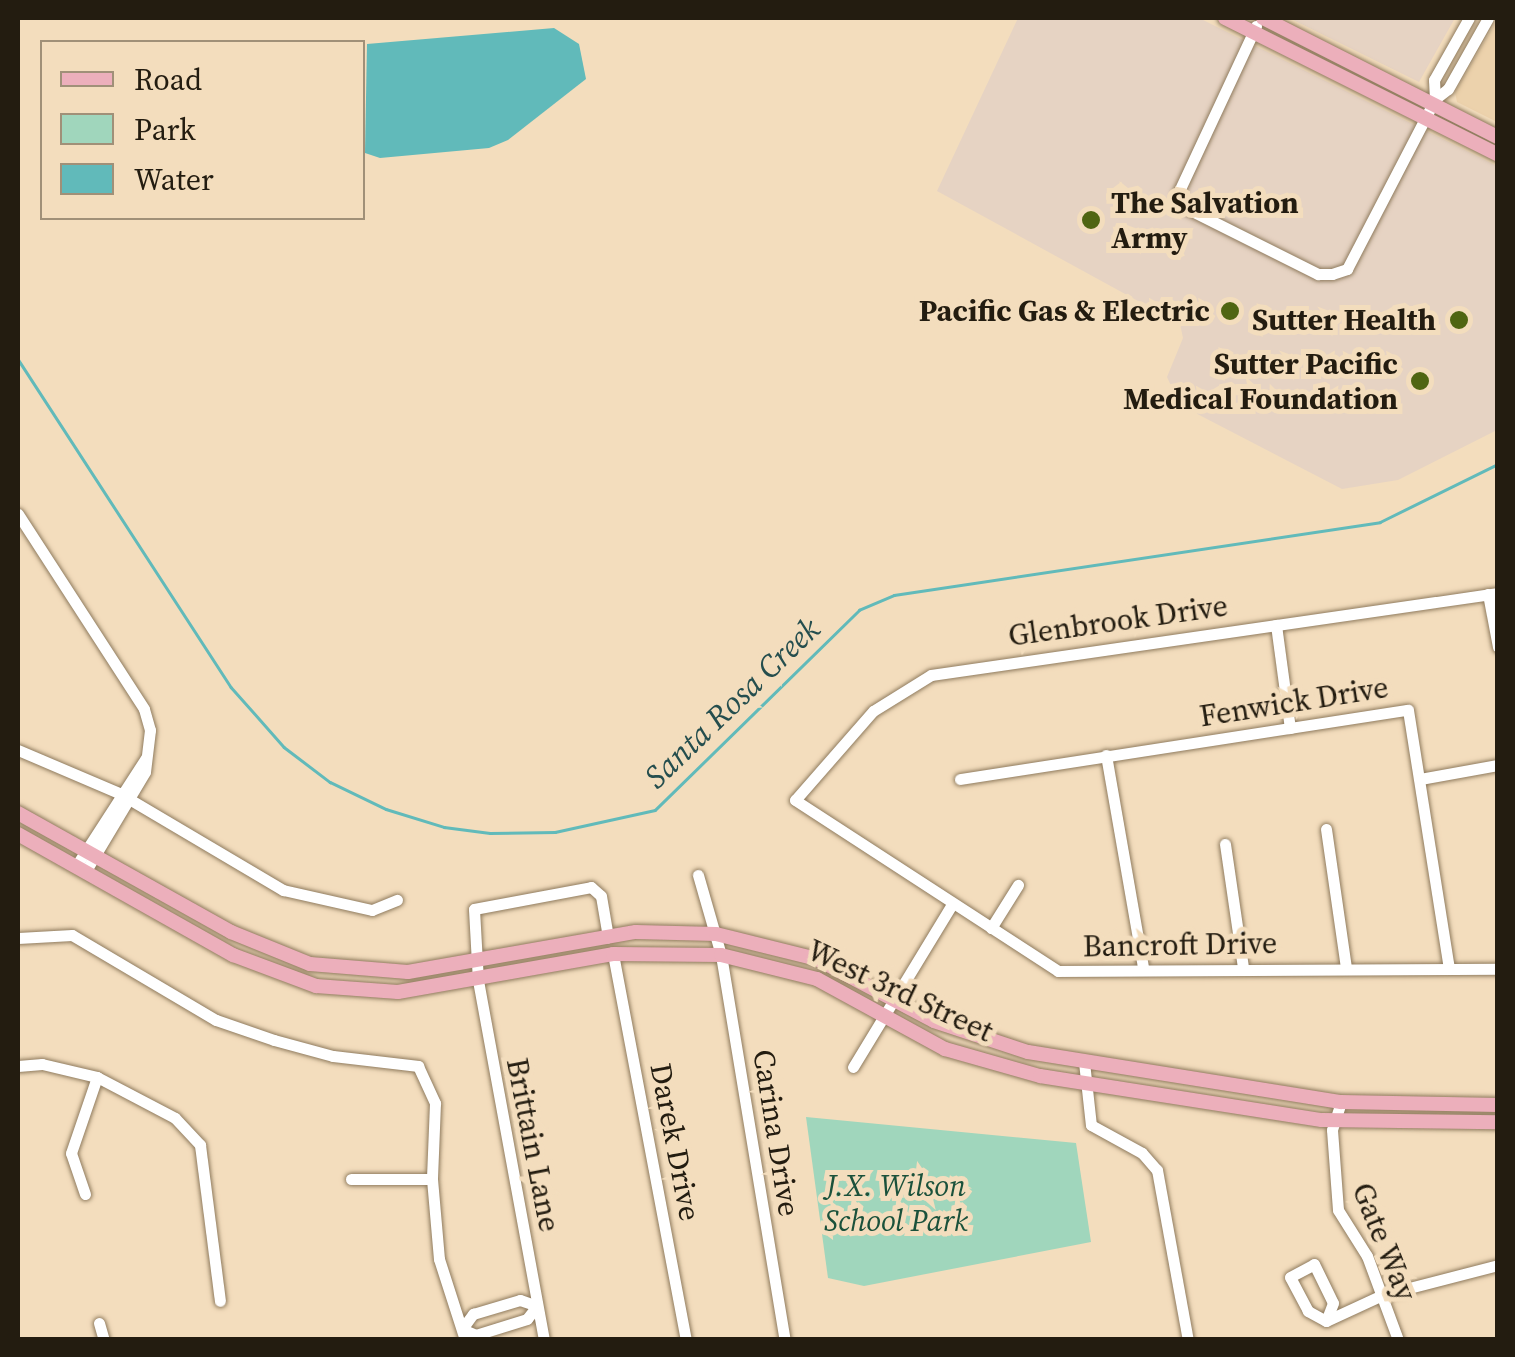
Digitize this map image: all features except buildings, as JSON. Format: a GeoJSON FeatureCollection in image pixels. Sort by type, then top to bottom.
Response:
{"type":"FeatureCollection","features":[{"type":"Feature","properties":{"kind":"main road"},"geometry":{"type":"LineString","coordinates":[[1225,18],[1259,22],[1434,101],[1498,136]]}},
{"type":"Feature","properties":{"kind":"main road"},"geometry":{"type":"LineString","coordinates":[[1259,22],[1425,120],[1498,155]]}},
{"type":"Feature","properties":{"kind":"main road","name":"West 3rd Street"},"geometry":{"type":"LineString","coordinates":[[18,813],[92,849],[291,960],[374,973],[652,930],[716,934],[817,959],[978,1039],[1084,1062],[1340,1102],[1498,1106]]}},
{"type":"Feature","properties":{"kind":"main road","name":"West 3rd Street"},"geometry":{"type":"LineString","coordinates":[[18,834],[82,866],[232,955],[297,982],[398,992],[478,981],[613,954],[720,955],[811,977],[962,1056],[1085,1084],[1334,1121],[1498,1122]]}},
{"type":"Feature","properties":{"kind":"street"},"geometry":{"type":"LineString","coordinates":[[1434,101],[1434,80],[1469,18]]}},
{"type":"Feature","properties":{"kind":"street"},"geometry":{"type":"LineString","coordinates":[[1259,22],[1180,180],[1186,208],[1318,274],[1332,274],[1346,268],[1434,101],[1448,89],[1488,18]]}},
{"type":"Feature","properties":{"kind":"street"},"geometry":{"type":"LineString","coordinates":[[18,514],[144,709],[150,730],[146,758],[82,866]]}},
{"type":"Feature","properties":{"kind":"street"},"geometry":{"type":"LineString","coordinates":[[1493,594],[1498,647]]}},
{"type":"Feature","properties":{"kind":"street","name":"Glenbrook Drive"},"geometry":{"type":"LineString","coordinates":[[795,800],[873,711],[931,675],[1493,594]]}},
{"type":"Feature","properties":{"kind":"street"},"geometry":{"type":"LineString","coordinates":[[1276,625],[1290,728]]}},
{"type":"Feature","properties":{"kind":"street","name":"Fenwick Drive"},"geometry":{"type":"LineString","coordinates":[[960,779],[1408,710],[1450,968]]}},
{"type":"Feature","properties":{"kind":"street"},"geometry":{"type":"LineString","coordinates":[[18,750],[124,796],[283,890],[372,910],[396,900]]}},
{"type":"Feature","properties":{"kind":"street"},"geometry":{"type":"LineString","coordinates":[[1106,755],[1143,967]]}},
{"type":"Feature","properties":{"kind":"street"},"geometry":{"type":"LineString","coordinates":[[1420,780],[1498,765]]}},
{"type":"Feature","properties":{"kind":"street","name":"Bancroft Drive"},"geometry":{"type":"LineString","coordinates":[[795,800],[1058,971],[1143,967],[1498,969]]}},
{"type":"Feature","properties":{"kind":"street"},"geometry":{"type":"LineString","coordinates":[[1326,828],[1346,967]]}},
{"type":"Feature","properties":{"kind":"street"},"geometry":{"type":"LineString","coordinates":[[1224,844],[1243,967]]}},
{"type":"Feature","properties":{"kind":"street","name":"Carina Drive"},"geometry":{"type":"LineString","coordinates":[[698,876],[720,955],[785,1340]]}},
{"type":"Feature","properties":{"kind":"street"},"geometry":{"type":"LineString","coordinates":[[991,928],[1018,885]]}},
{"type":"Feature","properties":{"kind":"street","name":"Brittain Lane"},"geometry":{"type":"LineString","coordinates":[[544,1340],[478,981],[480,959],[474,909],[488,902],[591,887],[601,896],[608,937]]}},
{"type":"Feature","properties":{"kind":"street"},"geometry":{"type":"LineString","coordinates":[[852,1067],[952,904]]}},
{"type":"Feature","properties":{"kind":"street"},"geometry":{"type":"LineString","coordinates":[[18,938],[72,936],[216,1020],[274,1040],[333,1056],[418,1066],[435,1103],[432,1179],[440,1259],[463,1334]]}},
{"type":"Feature","properties":{"kind":"street","name":"Darek Drive"},"geometry":{"type":"LineString","coordinates":[[613,954],[686,1340]]}},
{"type":"Feature","properties":{"kind":"street"},"geometry":{"type":"LineString","coordinates":[[1084,1062],[1085,1084],[1098,1132],[1142,1154],[1157,1170],[1188,1340]]}},
{"type":"Feature","properties":{"kind":"street"},"geometry":{"type":"LineString","coordinates":[[18,1066],[42,1064],[97,1077],[175,1118],[200,1145],[220,1301]]}},
{"type":"Feature","properties":{"kind":"street"},"geometry":{"type":"LineString","coordinates":[[85,1194],[71,1153],[97,1077]]}},
{"type":"Feature","properties":{"kind":"street","name":"Gate Way"},"geometry":{"type":"LineString","coordinates":[[1340,1102],[1334,1121],[1338,1210],[1382,1296],[1398,1340]]}},
{"type":"Feature","properties":{"kind":"street"},"geometry":{"type":"LineString","coordinates":[[351,1179],[432,1179]]}},
{"type":"Feature","properties":{"kind":"street"},"geometry":{"type":"LineString","coordinates":[[1314,1264],[1333,1303],[1326,1321],[1308,1310],[1290,1277],[1314,1264]]}},
{"type":"Feature","properties":{"kind":"street"},"geometry":{"type":"LineString","coordinates":[[1326,1321],[1382,1296],[1498,1266]]}},
{"type":"Feature","properties":{"kind":"street"},"geometry":{"type":"LineString","coordinates":[[520,1300],[537,1306],[527,1319],[476,1335],[463,1334],[473,1314],[520,1300]]}},
{"type":"Feature","properties":{"kind":"street"},"geometry":{"type":"LineString","coordinates":[[99,1322],[104,1340]]}},
{"type":"Feature","properties":{"kind":"shaded area"},"geometry":{"type":"Polygon","coordinates":[[[1018,18],[1199,18],[1497,166],[1497,430],[1398,480],[1342,489],[1180,405],[1167,377],[1183,338],[1180,324],[937,191],[1018,18]]]}},
{"type":"Feature","properties":{"kind":"shaded area"},"geometry":{"type":"Polygon","coordinates":[[[1289,18],[1455,18],[1419,82],[1289,18]]]}},
{"type":"Feature","properties":{"kind":"shaded area"},"geometry":{"type":"Polygon","coordinates":[[[1497,20],[1497,122],[1457,102],[1455,92],[1497,20]]]}},
{"type":"Feature","properties":{"kind":"green space","name":"J.X. Wilson School Park"},"geometry":{"type":"Polygon","coordinates":[[[806,1117],[1076,1143],[1091,1242],[864,1286],[828,1278],[806,1117]]]}},
{"type":"Feature","properties":{"kind":"water"},"geometry":{"type":"Polygon","coordinates":[[[554,28],[579,44],[586,79],[508,140],[489,148],[380,158],[365,153],[367,44],[554,28]]]}},
{"type":"Feature","properties":{"kind":"waterway","name":"Santa Rosa Creek"},"geometry":{"type":"LineString","coordinates":[[18,359],[231,687],[284,747],[330,782],[386,809],[444,827],[490,833],[555,832],[655,810],[859,610],[894,595],[1380,522],[1498,464]]}},
{"type":"Feature","properties":{"kind":"place","name":"The Salvation Army"},"geometry":{"type":"Point","coordinates":[1091,220]}},
{"type":"Feature","properties":{"kind":"place","name":"Pacific Gas & Electric"},"geometry":{"type":"Point","coordinates":[1230,311]}},
{"type":"Feature","properties":{"kind":"place","name":"Sutter Health"},"geometry":{"type":"Point","coordinates":[1459,320]}},
{"type":"Feature","properties":{"kind":"place","name":"Sutter Pacific Medical Foundation"},"geometry":{"type":"Point","coordinates":[1420,381]}}]}
